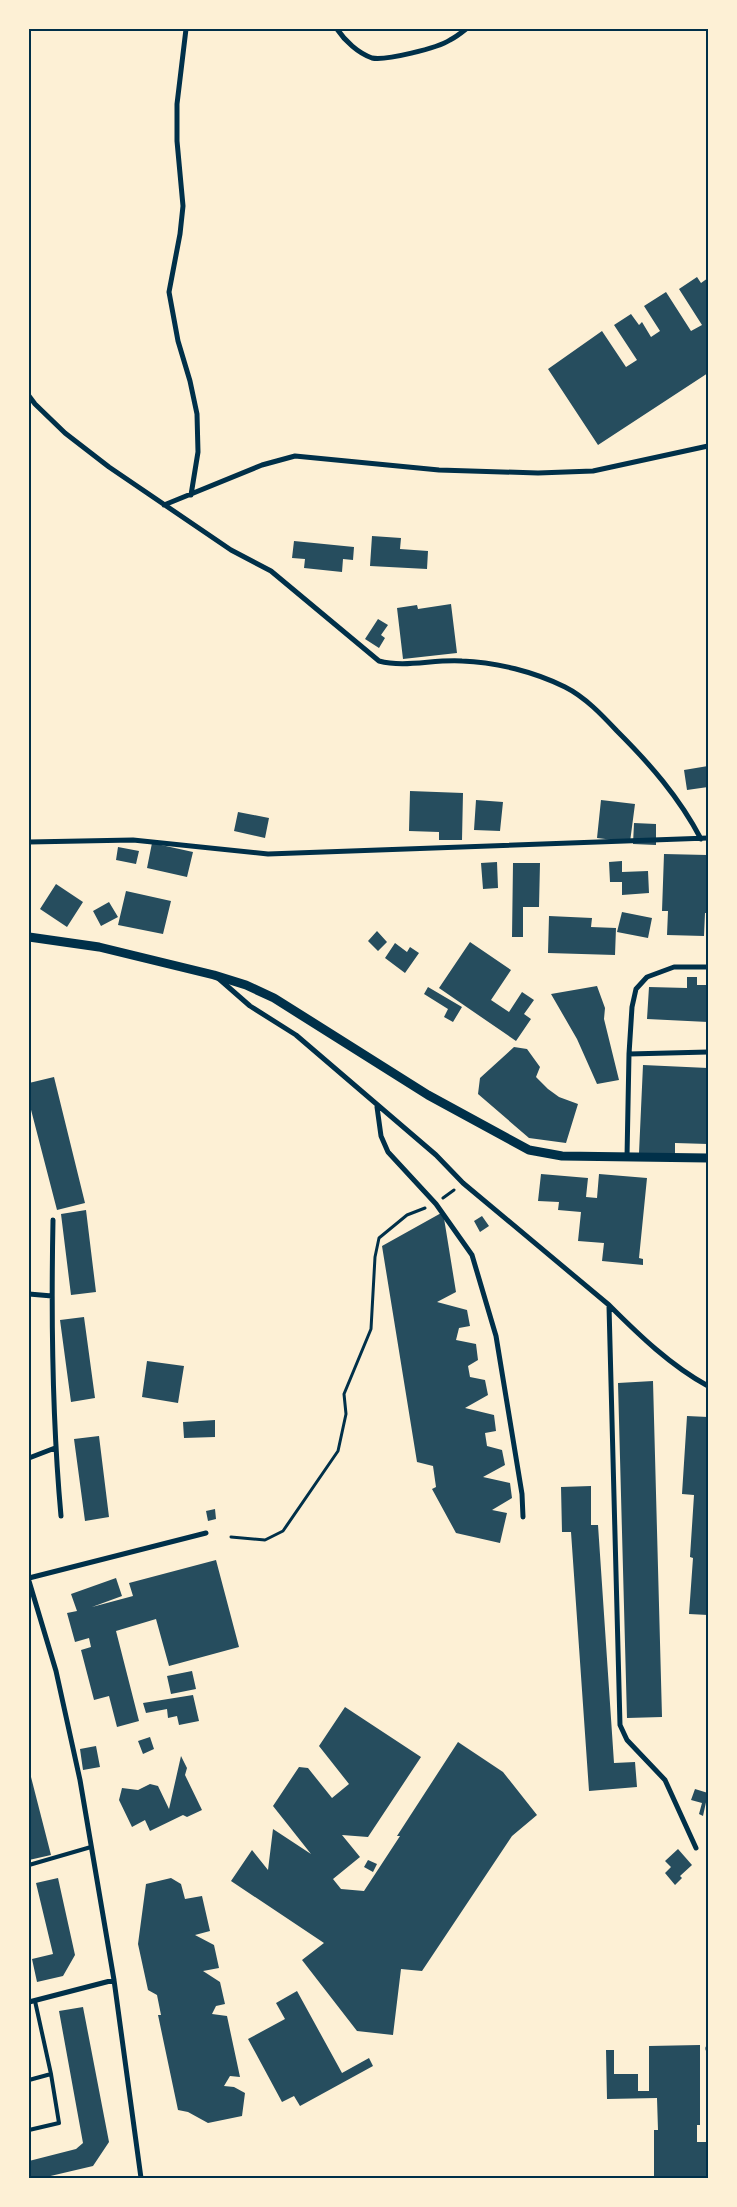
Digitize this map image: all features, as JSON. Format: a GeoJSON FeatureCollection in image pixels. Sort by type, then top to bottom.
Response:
{"type":"FeatureCollection","features":[{"type":"Feature","properties":{"kind":"street"},"geometry":{"type":"LineString","coordinates":[[186,29],[177,104],[177,141],[183,206],[170,292],[178,341],[190,382],[196,414],[198,452],[191,496]]}},
{"type":"Feature","properties":{"kind":"street"},"geometry":{"type":"LineString","coordinates":[[337,29],[343,38],[360,52],[373,58],[404,55],[449,41],[466,29]]}},
{"type":"Feature","properties":{"kind":"street"},"geometry":{"type":"LineString","coordinates":[[29,396],[34,404],[65,433],[109,467],[231,550],[271,572],[379,661],[397,664],[463,661],[517,670],[565,688],[599,712],[657,771],[687,812],[702,838]]}},
{"type":"Feature","properties":{"kind":"street"},"geometry":{"type":"LineString","coordinates":[[164,505],[191,496],[262,465],[295,456],[439,470],[538,474],[593,471],[708,446]]}},
{"type":"Feature","properties":{"kind":"street"},"geometry":{"type":"LineString","coordinates":[[29,842],[133,840],[268,854],[708,838]]}},
{"type":"Feature","properties":{"kind":"street"},"geometry":{"type":"LineString","coordinates":[[29,937],[99,947],[214,975],[246,985],[274,998],[428,1095],[529,1150],[562,1156],[708,1158]]}},
{"type":"Feature","properties":{"kind":"street"},"geometry":{"type":"LineString","coordinates":[[627,1156],[629,1054],[632,1006],[636,989],[647,977],[674,967],[708,967]]}},
{"type":"Feature","properties":{"kind":"street"},"geometry":{"type":"LineString","coordinates":[[214,975],[250,1006],[296,1035],[436,1155],[463,1183],[609,1305],[630,1326],[679,1368],[708,1386]]}},
{"type":"Feature","properties":{"kind":"street"},"geometry":{"type":"LineString","coordinates":[[629,1054],[708,1052]]}},
{"type":"Feature","properties":{"kind":"street"},"geometry":{"type":"LineString","coordinates":[[377,1106],[381,1136],[388,1152],[436,1204],[472,1255],[496,1336],[522,1494],[523,1516]]}},
{"type":"Feature","properties":{"kind":"street"},"geometry":{"type":"LineString","coordinates":[[53,1220],[52,1296],[55,1448],[61,1516]]}},
{"type":"Feature","properties":{"kind":"street"},"geometry":{"type":"LineString","coordinates":[[29,1294],[52,1296]]}},
{"type":"Feature","properties":{"kind":"street"},"geometry":{"type":"LineString","coordinates":[[609,1305],[620,1725],[627,1740],[665,1780],[696,1848]]}},
{"type":"Feature","properties":{"kind":"street"},"geometry":{"type":"LineString","coordinates":[[29,1458],[55,1448]]}},
{"type":"Feature","properties":{"kind":"street"},"geometry":{"type":"LineString","coordinates":[[139,2178],[114,1980],[80,1780],[56,1671],[29,1579],[206,1534]]}},
{"type":"Feature","properties":{"kind":"street"},"geometry":{"type":"LineString","coordinates":[[32,2001],[114,1980]]}},
{"type":"Feature","properties":{"kind":"lane"},"geometry":{"type":"LineString","coordinates":[[29,1865],[91,1846]]}},
{"type":"Feature","properties":{"kind":"lane"},"geometry":{"type":"LineString","coordinates":[[29,2130],[58,2122],[52,2074],[32,2001]]}},
{"type":"Feature","properties":{"kind":"lane"},"geometry":{"type":"LineString","coordinates":[[29,2080],[52,2074]]}},
{"type":"Feature","properties":{"kind":"path"},"geometry":{"type":"LineString","coordinates":[[231,1537],[265,1540],[283,1531],[309,1491],[322,1477],[338,1451],[346,1414],[344,1394],[371,1329],[375,1257],[379,1238],[407,1214],[436,1204],[463,1183]]}},
{"type":"Feature","properties":{"kind":"building"},"geometry":{"type":"Polygon","coordinates":[[[697,277],[701,283],[708,278],[708,373],[598,445],[548,369],[602,331],[626,367],[637,360],[614,325],[631,314],[639,325],[642,322],[651,337],[660,331],[644,306],[666,292],[691,331],[702,325],[679,289],[697,277]]]}},
{"type":"Feature","properties":{"kind":"building"},"geometry":{"type":"Polygon","coordinates":[[[372,536],[401,538],[400,549],[428,551],[427,569],[370,566],[372,536]]]}},
{"type":"Feature","properties":{"kind":"building"},"geometry":{"type":"Polygon","coordinates":[[[294,541],[354,547],[353,560],[343,559],[342,572],[304,568],[305,559],[292,558],[294,541]]]}},
{"type":"Feature","properties":{"kind":"building"},"geometry":{"type":"Polygon","coordinates":[[[451,604],[457,653],[403,659],[397,608],[417,605],[418,609],[451,604]]]}},
{"type":"Feature","properties":{"kind":"building"},"geometry":{"type":"Polygon","coordinates":[[[378,619],[388,625],[381,635],[385,638],[379,648],[365,639],[378,619]]]}},
{"type":"Feature","properties":{"kind":"building"},"geometry":{"type":"Polygon","coordinates":[[[708,766],[708,787],[687,790],[684,770],[708,766]]]}},
{"type":"Feature","properties":{"kind":"building"},"geometry":{"type":"Polygon","coordinates":[[[410,791],[463,793],[462,840],[439,840],[439,832],[409,831],[410,791]]]}},
{"type":"Feature","properties":{"kind":"building"},"geometry":{"type":"Polygon","coordinates":[[[476,800],[503,802],[500,831],[474,830],[476,800]]]}},
{"type":"Feature","properties":{"kind":"building"},"geometry":{"type":"Polygon","coordinates":[[[601,800],[635,804],[630,842],[597,838],[601,800]]]}},
{"type":"Feature","properties":{"kind":"building"},"geometry":{"type":"Polygon","coordinates":[[[238,812],[269,818],[265,838],[234,831],[238,812]]]}},
{"type":"Feature","properties":{"kind":"building"},"geometry":{"type":"Polygon","coordinates":[[[634,823],[656,824],[656,845],[633,844],[634,823]]]}},
{"type":"Feature","properties":{"kind":"building"},"geometry":{"type":"Polygon","coordinates":[[[152,843],[193,852],[187,877],[147,868],[152,843]]]}},
{"type":"Feature","properties":{"kind":"building"},"geometry":{"type":"Polygon","coordinates":[[[118,847],[139,851],[136,864],[116,860],[118,847]]]}},
{"type":"Feature","properties":{"kind":"building"},"geometry":{"type":"Polygon","coordinates":[[[664,854],[707,855],[708,913],[705,913],[704,936],[667,935],[668,911],[662,911],[664,854]]]}},
{"type":"Feature","properties":{"kind":"building"},"geometry":{"type":"Polygon","coordinates":[[[622,861],[622,872],[648,871],[649,893],[622,895],[622,882],[610,882],[609,862],[622,861]]]}},
{"type":"Feature","properties":{"kind":"building"},"geometry":{"type":"Polygon","coordinates":[[[497,862],[498,888],[483,889],[481,863],[497,862]]]}},
{"type":"Feature","properties":{"kind":"building"},"geometry":{"type":"Polygon","coordinates":[[[513,863],[540,863],[539,907],[523,907],[523,937],[512,937],[513,863]]]}},
{"type":"Feature","properties":{"kind":"building"},"geometry":{"type":"Polygon","coordinates":[[[56,884],[83,902],[67,927],[40,909],[56,884]]]}},
{"type":"Feature","properties":{"kind":"building"},"geometry":{"type":"Polygon","coordinates":[[[126,891],[171,901],[163,934],[118,925],[126,891]]]}},
{"type":"Feature","properties":{"kind":"building"},"geometry":{"type":"Polygon","coordinates":[[[109,902],[118,917],[101,926],[93,911],[109,902]]]}},
{"type":"Feature","properties":{"kind":"building"},"geometry":{"type":"Polygon","coordinates":[[[622,912],[652,918],[648,938],[617,932],[622,912]]]}},
{"type":"Feature","properties":{"kind":"building"},"geometry":{"type":"Polygon","coordinates":[[[549,916],[592,918],[591,927],[616,928],[615,955],[548,953],[549,916]]]}},
{"type":"Feature","properties":{"kind":"building"},"geometry":{"type":"Polygon","coordinates":[[[377,931],[387,942],[378,951],[368,941],[377,931]]]}},
{"type":"Feature","properties":{"kind":"building"},"geometry":{"type":"Polygon","coordinates":[[[470,942],[511,970],[491,1000],[509,1012],[522,992],[534,1000],[524,1014],[531,1019],[516,1041],[439,988],[470,942]]]}},
{"type":"Feature","properties":{"kind":"building"},"geometry":{"type":"Polygon","coordinates":[[[395,943],[407,952],[410,947],[419,953],[405,973],[385,958],[395,943]]]}},
{"type":"Feature","properties":{"kind":"building"},"geometry":{"type":"Polygon","coordinates":[[[687,977],[697,977],[697,985],[708,985],[708,1022],[647,1019],[649,987],[687,988],[687,977]]]}},
{"type":"Feature","properties":{"kind":"building"},"geometry":{"type":"Polygon","coordinates":[[[597,986],[605,1008],[604,1019],[619,1080],[597,1084],[577,1039],[551,994],[597,986]]]}},
{"type":"Feature","properties":{"kind":"building"},"geometry":{"type":"Polygon","coordinates":[[[428,987],[462,1007],[453,1022],[444,1017],[448,1009],[424,994],[428,987]]]}},
{"type":"Feature","properties":{"kind":"building"},"geometry":{"type":"Polygon","coordinates":[[[514,1047],[527,1049],[540,1067],[536,1077],[548,1089],[559,1097],[578,1104],[566,1143],[529,1138],[478,1094],[480,1078],[514,1047]]]}},
{"type":"Feature","properties":{"kind":"building"},"geometry":{"type":"Polygon","coordinates":[[[643,1065],[708,1068],[708,1144],[675,1143],[675,1154],[639,1153],[643,1065]]]}},
{"type":"Feature","properties":{"kind":"building"},"geometry":{"type":"Polygon","coordinates":[[[54,1077],[85,1203],[57,1210],[29,1102],[29,1083],[54,1077]]]}},
{"type":"Feature","properties":{"kind":"building"},"geometry":{"type":"Polygon","coordinates":[[[541,1174],[588,1178],[586,1197],[597,1198],[599,1174],[647,1178],[639,1258],[643,1259],[643,1265],[602,1261],[604,1243],[578,1241],[581,1212],[558,1210],[559,1202],[538,1201],[541,1174]]]}},
{"type":"Feature","properties":{"kind":"building"},"geometry":{"type":"Polygon","coordinates":[[[86,1210],[96,1292],[71,1295],[61,1214],[86,1210]]]}},
{"type":"Feature","properties":{"kind":"building"},"geometry":{"type":"Polygon","coordinates":[[[443,1212],[456,1292],[437,1302],[467,1310],[470,1326],[459,1328],[456,1340],[476,1344],[478,1360],[468,1366],[470,1377],[485,1380],[488,1395],[465,1408],[494,1415],[496,1431],[485,1433],[487,1446],[502,1450],[505,1465],[483,1477],[510,1483],[512,1498],[492,1510],[507,1513],[500,1543],[456,1533],[432,1489],[436,1487],[433,1466],[417,1462],[382,1246],[443,1212]]]}},
{"type":"Feature","properties":{"kind":"building"},"geometry":{"type":"Polygon","coordinates":[[[482,1216],[489,1226],[480,1232],[474,1221],[482,1216]]]}},
{"type":"Feature","properties":{"kind":"building"},"geometry":{"type":"Polygon","coordinates":[[[84,1317],[95,1398],[71,1402],[60,1320],[84,1317]]]}},
{"type":"Feature","properties":{"kind":"building"},"geometry":{"type":"Polygon","coordinates":[[[147,1361],[184,1366],[178,1403],[142,1397],[147,1361]]]}},
{"type":"Feature","properties":{"kind":"building"},"geometry":{"type":"Polygon","coordinates":[[[653,1381],[662,1717],[627,1718],[618,1383],[653,1381]]]}},
{"type":"Feature","properties":{"kind":"building"},"geometry":{"type":"Polygon","coordinates":[[[687,1416],[708,1417],[708,1615],[689,1614],[693,1558],[690,1557],[694,1495],[682,1494],[687,1416]]]}},
{"type":"Feature","properties":{"kind":"building"},"geometry":{"type":"Polygon","coordinates":[[[215,1420],[215,1437],[184,1438],[183,1422],[215,1420]]]}},
{"type":"Feature","properties":{"kind":"building"},"geometry":{"type":"Polygon","coordinates":[[[99,1436],[109,1517],[85,1521],[74,1439],[99,1436]]]}},
{"type":"Feature","properties":{"kind":"building"},"geometry":{"type":"Polygon","coordinates":[[[591,1486],[591,1525],[598,1525],[614,1763],[635,1762],[637,1787],[589,1791],[571,1532],[562,1532],[561,1487],[591,1486]]]}},
{"type":"Feature","properties":{"kind":"building"},"geometry":{"type":"Polygon","coordinates":[[[215,1509],[216,1519],[208,1521],[206,1511],[215,1509]]]}},
{"type":"Feature","properties":{"kind":"building"},"geometry":{"type":"Polygon","coordinates":[[[216,1560],[239,1647],[169,1666],[156,1619],[116,1631],[139,1721],[117,1727],[109,1696],[94,1700],[81,1650],[91,1647],[89,1638],[75,1642],[67,1613],[77,1611],[71,1594],[116,1578],[122,1596],[92,1607],[133,1596],[129,1583],[216,1560]]]}},
{"type":"Feature","properties":{"kind":"building"},"geometry":{"type":"Polygon","coordinates":[[[192,1671],[196,1689],[171,1694],[167,1676],[192,1671]]]}},
{"type":"Feature","properties":{"kind":"building"},"geometry":{"type":"Polygon","coordinates":[[[193,1695],[199,1721],[179,1725],[177,1716],[168,1718],[167,1709],[146,1713],[143,1703],[193,1695]]]}},
{"type":"Feature","properties":{"kind":"building"},"geometry":{"type":"Polygon","coordinates":[[[345,1707],[421,1757],[368,1837],[342,1835],[360,1857],[333,1879],[341,1889],[364,1891],[458,1742],[503,1772],[537,1815],[512,1836],[422,1971],[401,1969],[393,2035],[357,2031],[302,1960],[324,1943],[231,1881],[252,1850],[268,1870],[273,1829],[311,1854],[273,1806],[299,1767],[308,1768],[332,1798],[349,1784],[319,1746],[345,1707]]]}},
{"type":"Feature","properties":{"kind":"building"},"geometry":{"type":"Polygon","coordinates":[[[150,1737],[154,1749],[143,1754],[138,1741],[150,1737]]]}},
{"type":"Feature","properties":{"kind":"building"},"geometry":{"type":"Polygon","coordinates":[[[96,1746],[100,1767],[83,1770],[80,1749],[96,1746]]]}},
{"type":"Feature","properties":{"kind":"building"},"geometry":{"type":"Polygon","coordinates":[[[181,1756],[187,1768],[185,1775],[202,1810],[187,1817],[183,1815],[150,1831],[145,1820],[132,1827],[119,1800],[122,1788],[138,1790],[150,1784],[158,1786],[169,1809],[181,1756]]]}},
{"type":"Feature","properties":{"kind":"building"},"geometry":{"type":"Polygon","coordinates":[[[29,1776],[31,1777],[51,1855],[29,1860],[29,1776]]]}},
{"type":"Feature","properties":{"kind":"building"},"geometry":{"type":"Polygon","coordinates":[[[695,1789],[708,1793],[703,1816],[699,1814],[702,1803],[691,1800],[695,1789]]]}},
{"type":"Feature","properties":{"kind":"building"},"geometry":{"type":"Polygon","coordinates":[[[678,1849],[692,1865],[680,1876],[682,1878],[675,1885],[665,1873],[671,1867],[665,1861],[678,1849]]]}},
{"type":"Feature","properties":{"kind":"building"},"geometry":{"type":"Polygon","coordinates":[[[368,1860],[377,1864],[373,1872],[364,1867],[368,1860]]]}},
{"type":"Feature","properties":{"kind":"building"},"geometry":{"type":"Polygon","coordinates":[[[58,1878],[75,1955],[63,1976],[37,1982],[32,1959],[53,1954],[36,1883],[58,1878]]]}},
{"type":"Feature","properties":{"kind":"building"},"geometry":{"type":"Polygon","coordinates":[[[171,1878],[181,1884],[185,1899],[202,1896],[210,1931],[195,1935],[214,1945],[219,1968],[203,1971],[220,1982],[225,2004],[216,2006],[212,2014],[227,2016],[240,2077],[230,2076],[224,2086],[234,2087],[245,2093],[242,2116],[208,2123],[188,2112],[178,2110],[158,2015],[161,2015],[157,1995],[148,1990],[138,1944],[146,1884],[171,1878]]]}},
{"type":"Feature","properties":{"kind":"building"},"geometry":{"type":"Polygon","coordinates":[[[297,1991],[342,2073],[369,2058],[373,2066],[300,2106],[294,2096],[282,2102],[248,2039],[285,2019],[276,2003],[297,1991]]]}},
{"type":"Feature","properties":{"kind":"building"},"geometry":{"type":"Polygon","coordinates":[[[83,2007],[109,2142],[93,2166],[42,2178],[29,2178],[29,2161],[76,2149],[83,2143],[59,2011],[83,2007]]]}},
{"type":"Feature","properties":{"kind":"building"},"geometry":{"type":"Polygon","coordinates":[[[700,2045],[700,2125],[697,2125],[697,2142],[708,2142],[708,2178],[654,2178],[654,2130],[658,2130],[657,2098],[607,2099],[606,2050],[614,2050],[614,2074],[638,2074],[638,2091],[649,2091],[649,2046],[700,2045]]]}}]}
